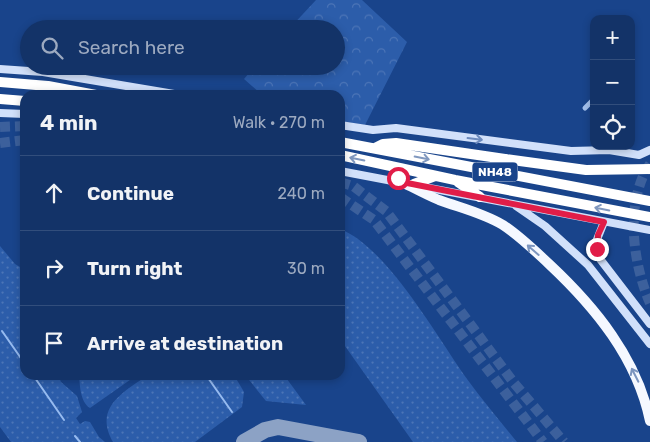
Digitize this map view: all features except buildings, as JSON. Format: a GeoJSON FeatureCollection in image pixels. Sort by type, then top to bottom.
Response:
{"type":"FeatureCollection","features":[{"type":"Feature","properties":{"kind":"highway"},"geometry":{"type":"LineString","coordinates":[[0,82],[48,86],[69,90]]}},
{"type":"Feature","properties":{"kind":"highway"},"geometry":{"type":"LineString","coordinates":[[0,99],[20,101]]}},
{"type":"Feature","properties":{"kind":"highway","name":"NH48"},"geometry":{"type":"LineString","coordinates":[[345,143],[650,201]]}},
{"type":"Feature","properties":{"kind":"highway"},"geometry":{"type":"LineString","coordinates":[[374,149],[383,144],[396,143],[586,170],[650,169]]}},
{"type":"Feature","properties":{"kind":"highway","name":"NH48"},"geometry":{"type":"LineString","coordinates":[[345,156],[455,180],[650,217]]}},
{"type":"Feature","properties":{"kind":"highway"},"geometry":{"type":"LineString","coordinates":[[414,184],[435,176]]}},
{"type":"Feature","properties":{"kind":"highway"},"geometry":{"type":"LineString","coordinates":[[455,180],[480,197]]}},
{"type":"Feature","properties":{"kind":"highway"},"geometry":{"type":"LineString","coordinates":[[402,182],[503,225],[572,286],[590,305],[626,359],[640,385],[650,421]]}},
{"type":"Feature","properties":{"kind":"main road"},"geometry":{"type":"LineString","coordinates":[[0,70],[20,71]]}},
{"type":"Feature","properties":{"kind":"main road"},"geometry":{"type":"LineString","coordinates":[[61,75],[150,90]]}},
{"type":"Feature","properties":{"kind":"main road"},"geometry":{"type":"LineString","coordinates":[[0,113],[20,114]]}},
{"type":"Feature","properties":{"kind":"main road"},"geometry":{"type":"LineString","coordinates":[[345,126],[373,130],[396,128],[571,151],[609,150],[639,155],[650,150]]}},
{"type":"Feature","properties":{"kind":"main road"},"geometry":{"type":"LineString","coordinates":[[389,166],[402,182]]}},
{"type":"Feature","properties":{"kind":"main road"},"geometry":{"type":"LineString","coordinates":[[345,172],[650,230]]}},
{"type":"Feature","properties":{"kind":"main road"},"geometry":{"type":"LineString","coordinates":[[512,203],[545,226],[588,264],[650,344]]}},
{"type":"Feature","properties":{"kind":"main road"},"geometry":{"type":"LineString","coordinates":[[604,222],[596,242],[600,258],[650,324]]}},
{"type":"Feature","properties":{"kind":"street"},"geometry":{"type":"LineString","coordinates":[[585,108],[590,103]]}},
{"type":"Feature","properties":{"kind":"green space"},"geometry":{"type":"Polygon","coordinates":[[[316,0],[362,0],[407,42],[365,125],[345,122],[345,90],[257,90],[244,79],[247,75],[345,75],[345,20],[297,20],[316,0]]]}},
{"type":"Feature","properties":{"kind":"green space"},"geometry":{"type":"Polygon","coordinates":[[[345,232],[358,239],[393,273],[467,379],[517,442],[413,442],[345,346],[345,232]]]}},
{"type":"Feature","properties":{"kind":"green space"},"geometry":{"type":"Polygon","coordinates":[[[0,246],[15,264],[20,267],[20,380],[60,380],[77,396],[82,412],[76,418],[80,424],[85,421],[90,422],[99,437],[105,442],[11,442],[0,427],[0,246]]]}},
{"type":"Feature","properties":{"kind":"green space"},"geometry":{"type":"Polygon","coordinates":[[[79,380],[130,380],[90,408],[82,398],[79,380]]]}},
{"type":"Feature","properties":{"kind":"green space"},"geometry":{"type":"Polygon","coordinates":[[[141,380],[237,380],[244,392],[242,407],[195,442],[113,442],[108,430],[107,419],[109,410],[121,394],[141,380]]]}},
{"type":"Feature","properties":{"kind":"green space"},"geometry":{"type":"Polygon","coordinates":[[[249,380],[288,380],[306,405],[266,401],[249,380]]]}},
{"type":"Feature","properties":{"kind":"waterway"},"geometry":{"type":"LineString","coordinates":[[2,331],[20,357]]}},
{"type":"Feature","properties":{"kind":"waterway"},"geometry":{"type":"LineString","coordinates":[[36,380],[64,420]]}},
{"type":"Feature","properties":{"kind":"waterway"},"geometry":{"type":"LineString","coordinates":[[210,380],[232,412]]}},
{"type":"Feature","properties":{"kind":"waterway"},"geometry":{"type":"LineString","coordinates":[[75,436],[80,442]]}},
{"type":"Feature","properties":{"kind":"taxiway"},"geometry":{"type":"LineString","coordinates":[[244,442],[265,430],[278,427],[359,442]]}},
{"type":"Feature","properties":{"kind":"tunnel"},"geometry":{"type":"LineString","coordinates":[[0,127],[20,126]]}},
{"type":"Feature","properties":{"kind":"tunnel"},"geometry":{"type":"LineString","coordinates":[[0,143],[20,141]]}},
{"type":"Feature","properties":{"kind":"tunnel"},"geometry":{"type":"LineString","coordinates":[[650,164],[642,179],[634,214],[634,233],[639,270],[650,303]]}},
{"type":"Feature","properties":{"kind":"tunnel"},"geometry":{"type":"LineString","coordinates":[[345,184],[353,186],[386,211],[514,383],[564,442]]}},
{"type":"Feature","properties":{"kind":"tunnel"},"geometry":{"type":"LineString","coordinates":[[345,200],[374,220],[543,442]]}},
{"type":"Feature","properties":{"kind":"route"},"geometry":{"type":"LineString","coordinates":[[398,178],[402,182],[604,222],[596,242],[597,249]]}}]}
